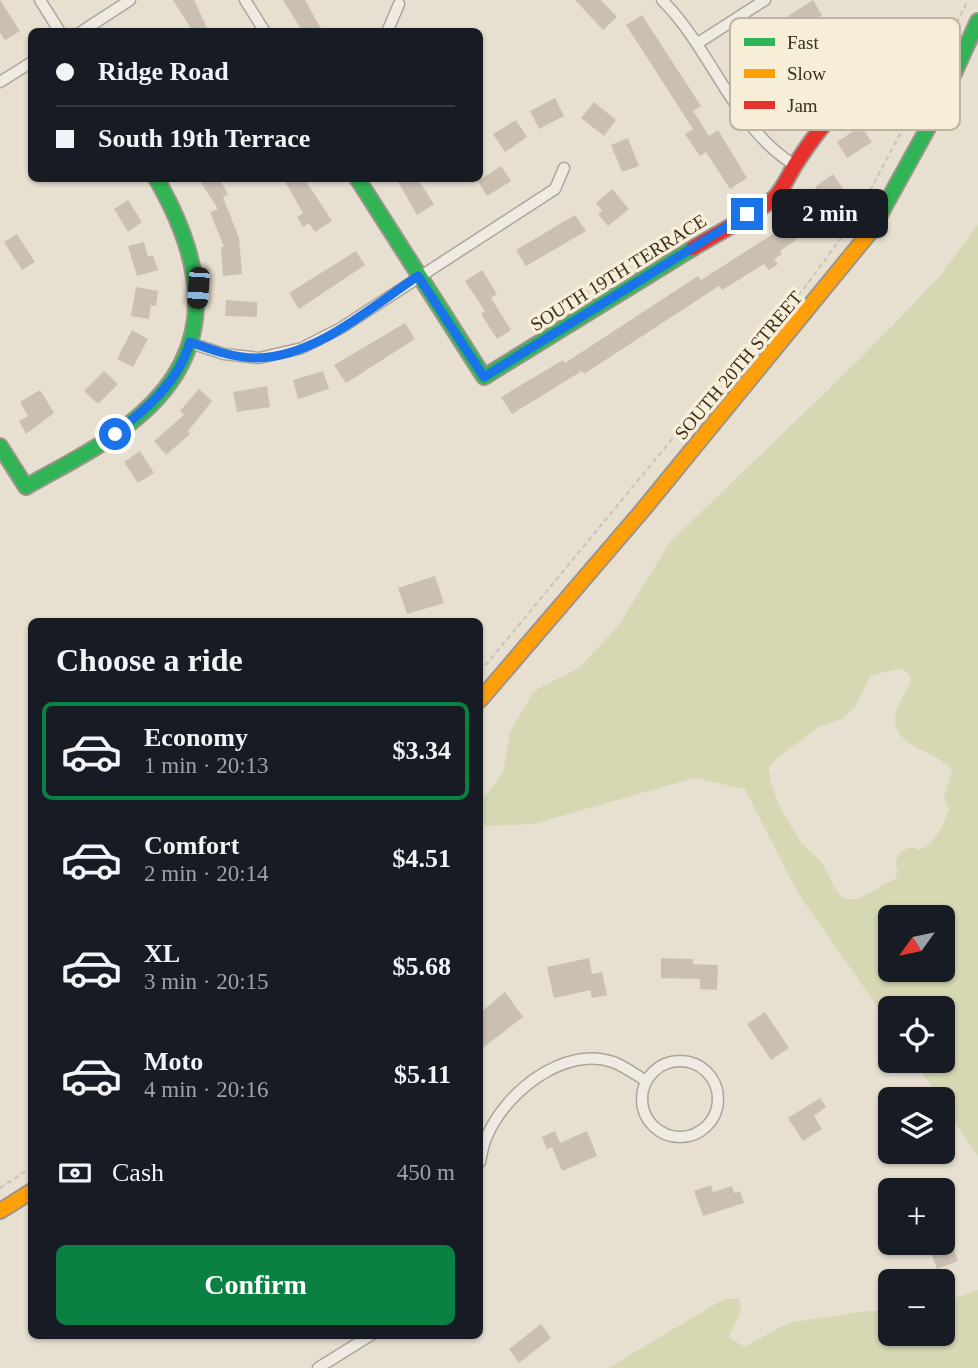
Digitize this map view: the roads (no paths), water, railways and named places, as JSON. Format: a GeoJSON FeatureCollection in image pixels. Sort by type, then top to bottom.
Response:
{"type":"FeatureCollection","features":[{"type":"Feature","properties":{"kind":"street"},"geometry":{"type":"LineString","coordinates":[[40,0],[58,28]]}},
{"type":"Feature","properties":{"kind":"street"},"geometry":{"type":"LineString","coordinates":[[87,28],[130,0]]}},
{"type":"Feature","properties":{"kind":"street"},"geometry":{"type":"LineString","coordinates":[[245,0],[262,28]]}},
{"type":"Feature","properties":{"kind":"street"},"geometry":{"type":"LineString","coordinates":[[662,0],[687,24],[730,93]]}},
{"type":"Feature","properties":{"kind":"street"},"geometry":{"type":"LineString","coordinates":[[737,18],[765,0]]}},
{"type":"Feature","properties":{"kind":"street"},"geometry":{"type":"LineString","coordinates":[[389,28],[399,4]]}},
{"type":"Feature","properties":{"kind":"street","name":"SOUTH 20TH STREET"},"geometry":{"type":"LineString","coordinates":[[960,60],[978,21]]}},
{"type":"Feature","properties":{"kind":"street"},"geometry":{"type":"LineString","coordinates":[[698,43],[730,22]]}},
{"type":"Feature","properties":{"kind":"street"},"geometry":{"type":"LineString","coordinates":[[0,82],[28,64]]}},
{"type":"Feature","properties":{"kind":"street"},"geometry":{"type":"LineString","coordinates":[[753,130],[775,153],[796,166]]}},
{"type":"Feature","properties":{"kind":"street","name":"SOUTH 19TH TERRACE"},"geometry":{"type":"LineString","coordinates":[[418,276],[484,377],[775,197],[818,130]]}},
{"type":"Feature","properties":{"kind":"street","name":"SOUTH 20TH STREET"},"geometry":{"type":"LineString","coordinates":[[483,696],[659,490],[870,233],[927,130]]}},
{"type":"Feature","properties":{"kind":"street"},"geometry":{"type":"LineString","coordinates":[[190,342],[224,354],[259,358],[302,348],[341,328],[555,189],[565,168]]}},
{"type":"Feature","properties":{"kind":"street"},"geometry":{"type":"LineString","coordinates":[[0,446],[26,487],[115,434],[150,406],[171,383],[190,342],[196,321],[195,264],[178,214],[158,182]]}},
{"type":"Feature","properties":{"kind":"street"},"geometry":{"type":"LineString","coordinates":[[359,182],[418,276]]}},
{"type":"Feature","properties":{"kind":"street"},"geometry":{"type":"LineString","coordinates":[[483,1150],[486,1137],[504,1109],[529,1084],[561,1065],[584,1059],[612,1062],[646,1081]]}},
{"type":"Feature","properties":{"kind":"street"},"geometry":{"type":"LineString","coordinates":[[668,1062],[691,1062],[702,1068],[710,1076],[718,1097],[712,1119],[695,1134],[685,1137],[663,1133],[654,1127],[642,1108],[641,1097],[646,1081],[657,1068],[668,1062]]}},
{"type":"Feature","properties":{"kind":"street"},"geometry":{"type":"LineString","coordinates":[[0,1211],[28,1194]]}},
{"type":"Feature","properties":{"kind":"street"},"geometry":{"type":"LineString","coordinates":[[318,1368],[365,1339]]}}]}
